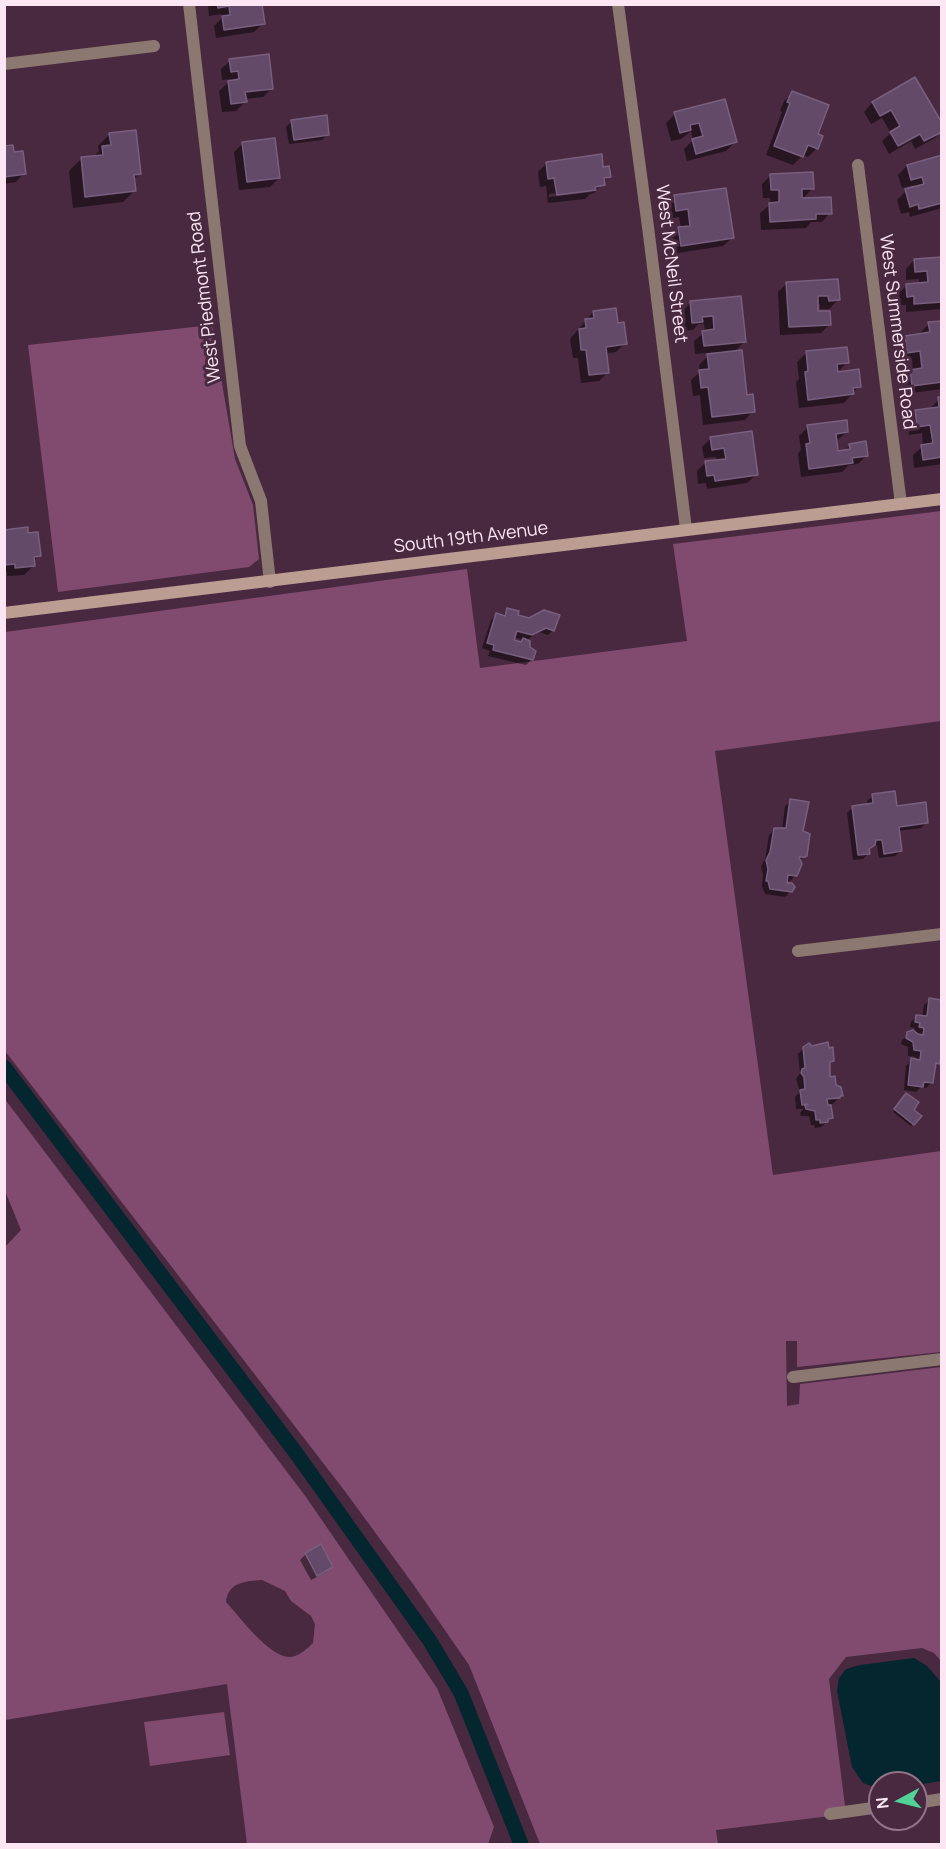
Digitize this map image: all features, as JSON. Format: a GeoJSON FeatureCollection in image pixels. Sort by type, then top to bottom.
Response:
{"type":"FeatureCollection","features":[{"type":"Feature","properties":{"kind":"street","name":"West Piedmont Road"},"geometry":{"type":"LineString","coordinates":[[189,4],[240,446],[261,501],[270,582]]}},
{"type":"Feature","properties":{"kind":"street","name":"West McNeil Street"},"geometry":{"type":"LineString","coordinates":[[618,4],[686,530]]}},
{"type":"Feature","properties":{"kind":"street"},"geometry":{"type":"LineString","coordinates":[[4,64],[154,46]]}},
{"type":"Feature","properties":{"kind":"street","name":"West Summerside Road"},"geometry":{"type":"LineString","coordinates":[[858,165],[901,504]]}},
{"type":"Feature","properties":{"kind":"street","name":"South 19th Avenue"},"geometry":{"type":"LineString","coordinates":[[4,613],[942,499]]}},
{"type":"Feature","properties":{"kind":"street"},"geometry":{"type":"LineString","coordinates":[[798,951],[942,934]]}},
{"type":"Feature","properties":{"kind":"street"},"geometry":{"type":"LineString","coordinates":[[793,1377],[942,1359]]}},
{"type":"Feature","properties":{"kind":"street"},"geometry":{"type":"LineString","coordinates":[[830,1814],[868,1809]]}},
{"type":"Feature","properties":{"kind":"shaded area"},"geometry":{"type":"Polygon","coordinates":[[[212,325],[235,459],[253,505],[259,559],[249,567],[58,592],[28,345],[212,325]]]}},
{"type":"Feature","properties":{"kind":"shaded area"},"geometry":{"type":"Polygon","coordinates":[[[941,511],[941,721],[715,751],[773,1175],[941,1151],[941,1352],[797,1367],[797,1341],[786,1341],[787,1406],[799,1404],[800,1384],[941,1367],[941,1661],[934,1653],[922,1648],[846,1657],[829,1679],[846,1814],[716,1830],[718,1844],[540,1844],[469,1665],[344,1490],[5,1051],[5,632],[467,569],[480,668],[687,641],[673,544],[941,511]]]}},
{"type":"Feature","properties":{"kind":"shaded area"},"geometry":{"type":"Polygon","coordinates":[[[4,1098],[306,1497],[437,1688],[494,1827],[488,1844],[247,1844],[227,1684],[5,1720],[4,1248],[21,1230],[5,1191],[4,1098]],[[262,1580],[244,1582],[230,1590],[226,1602],[272,1650],[292,1657],[313,1643],[315,1624],[311,1616],[291,1601],[285,1591],[262,1580]]]}},
{"type":"Feature","properties":{"kind":"shaded area"},"geometry":{"type":"Polygon","coordinates":[[[224,1712],[230,1755],[150,1766],[144,1722],[224,1712]]]}},
{"type":"Feature","properties":{"kind":"water"},"geometry":{"type":"Polygon","coordinates":[[[914,1658],[927,1666],[941,1682],[941,1781],[928,1783],[928,1771],[868,1771],[868,1785],[863,1783],[852,1767],[837,1691],[839,1678],[846,1669],[914,1658]]]}},
{"type":"Feature","properties":{"kind":"building"},"geometry":{"type":"Polygon","coordinates":[[[217,4],[262,4],[265,24],[224,30],[222,16],[230,15],[229,6],[218,8],[217,4]]]}},
{"type":"Feature","properties":{"kind":"building"},"geometry":{"type":"Polygon","coordinates":[[[269,54],[273,89],[245,92],[247,102],[231,104],[228,81],[239,79],[238,71],[231,72],[229,59],[269,54]]]}},
{"type":"Feature","properties":{"kind":"building"},"geometry":{"type":"Polygon","coordinates":[[[915,77],[942,123],[942,132],[924,141],[920,134],[898,146],[890,132],[900,126],[891,110],[880,116],[872,102],[915,77]]]}},
{"type":"Feature","properties":{"kind":"building"},"geometry":{"type":"Polygon","coordinates":[[[792,91],[829,105],[818,134],[823,136],[818,149],[808,145],[803,157],[774,146],[790,103],[787,102],[792,91]]]}},
{"type":"Feature","properties":{"kind":"building"},"geometry":{"type":"Polygon","coordinates":[[[725,99],[737,142],[696,154],[692,139],[703,136],[699,123],[690,125],[691,130],[680,133],[674,112],[725,99]]]}},
{"type":"Feature","properties":{"kind":"building"},"geometry":{"type":"Polygon","coordinates":[[[327,115],[329,135],[294,140],[291,120],[327,115]]]}},
{"type":"Feature","properties":{"kind":"building"},"geometry":{"type":"Polygon","coordinates":[[[136,130],[141,174],[134,175],[136,191],[85,197],[81,157],[103,155],[102,146],[111,145],[109,133],[136,130]]]}},
{"type":"Feature","properties":{"kind":"building"},"geometry":{"type":"Polygon","coordinates":[[[275,138],[280,178],[247,182],[242,142],[275,138]]]}},
{"type":"Feature","properties":{"kind":"building"},"geometry":{"type":"Polygon","coordinates":[[[13,145],[14,152],[23,151],[26,174],[4,177],[4,146],[13,145]]]}},
{"type":"Feature","properties":{"kind":"building"},"geometry":{"type":"Polygon","coordinates":[[[602,154],[603,167],[609,166],[611,177],[604,178],[605,185],[595,187],[596,190],[557,195],[554,178],[548,179],[546,162],[602,154]]]}},
{"type":"Feature","properties":{"kind":"building"},"geometry":{"type":"Polygon","coordinates":[[[942,155],[942,203],[919,209],[918,204],[910,207],[905,189],[924,184],[922,177],[911,180],[907,165],[942,155]]]}},
{"type":"Feature","properties":{"kind":"building"},"geometry":{"type":"Polygon","coordinates":[[[813,172],[814,189],[802,189],[802,198],[831,197],[832,214],[816,214],[816,219],[770,222],[769,203],[779,202],[779,190],[771,190],[770,174],[813,172]]]}},
{"type":"Feature","properties":{"kind":"building"},"geometry":{"type":"Polygon","coordinates":[[[726,188],[734,238],[681,246],[678,227],[690,226],[688,209],[676,211],[674,195],[726,188]]]}},
{"type":"Feature","properties":{"kind":"building"},"geometry":{"type":"Polygon","coordinates":[[[942,257],[942,302],[914,304],[914,296],[907,297],[906,284],[928,282],[927,271],[915,272],[914,259],[942,257]]]}},
{"type":"Feature","properties":{"kind":"building"},"geometry":{"type":"Polygon","coordinates":[[[838,279],[840,300],[829,301],[828,296],[818,296],[818,311],[830,311],[831,325],[789,327],[786,282],[838,279]]]}},
{"type":"Feature","properties":{"kind":"building"},"geometry":{"type":"Polygon","coordinates":[[[741,296],[746,342],[704,346],[702,331],[714,329],[713,316],[702,317],[703,322],[692,323],[690,301],[741,296]]]}},
{"type":"Feature","properties":{"kind":"building"},"geometry":{"type":"Polygon","coordinates":[[[616,308],[618,323],[624,322],[627,344],[606,347],[609,373],[589,375],[586,350],[581,350],[579,329],[586,328],[585,319],[594,318],[593,311],[616,308]]]}},
{"type":"Feature","properties":{"kind":"building"},"geometry":{"type":"Polygon","coordinates":[[[942,321],[942,382],[912,386],[910,370],[922,368],[920,351],[907,353],[905,336],[930,332],[928,322],[942,321]]]}},
{"type":"Feature","properties":{"kind":"building"},"geometry":{"type":"Polygon","coordinates":[[[847,347],[849,363],[837,364],[838,372],[859,369],[861,387],[853,388],[854,394],[808,400],[805,372],[808,371],[806,351],[847,347]]]}},
{"type":"Feature","properties":{"kind":"building"},"geometry":{"type":"Polygon","coordinates":[[[742,350],[747,395],[753,394],[755,412],[712,417],[708,387],[701,388],[699,370],[709,369],[707,354],[742,350]]]}},
{"type":"Feature","properties":{"kind":"building"},"geometry":{"type":"Polygon","coordinates":[[[938,397],[942,397],[942,457],[923,460],[921,445],[933,443],[930,425],[917,427],[915,410],[939,407],[938,397]]]}},
{"type":"Feature","properties":{"kind":"building"},"geometry":{"type":"Polygon","coordinates":[[[847,420],[848,432],[836,434],[838,451],[850,449],[849,444],[866,441],[868,456],[852,458],[853,463],[809,469],[806,444],[810,443],[807,425],[847,420]]]}},
{"type":"Feature","properties":{"kind":"building"},"geometry":{"type":"Polygon","coordinates":[[[752,431],[758,475],[715,481],[714,475],[707,476],[705,461],[726,459],[724,448],[712,450],[710,437],[752,431]]]}},
{"type":"Feature","properties":{"kind":"building"},"geometry":{"type":"Polygon","coordinates":[[[28,527],[28,533],[38,532],[41,556],[34,557],[35,566],[15,568],[15,564],[4,565],[4,530],[28,527]]]}},
{"type":"Feature","properties":{"kind":"building"},"geometry":{"type":"Polygon","coordinates":[[[507,608],[519,611],[518,615],[529,618],[544,610],[560,615],[554,631],[546,628],[532,635],[517,631],[514,640],[521,642],[523,638],[530,641],[530,647],[536,651],[533,660],[493,650],[494,645],[487,643],[496,613],[505,616],[507,608]]]}},
{"type":"Feature","properties":{"kind":"building"},"geometry":{"type":"Polygon","coordinates":[[[895,791],[897,806],[926,802],[928,823],[899,827],[902,851],[884,854],[882,840],[876,840],[875,845],[869,849],[870,854],[858,855],[852,806],[873,803],[872,794],[895,791]]]}},
{"type":"Feature","properties":{"kind":"building"},"geometry":{"type":"Polygon","coordinates":[[[790,799],[809,802],[803,831],[810,834],[807,856],[799,857],[802,864],[797,876],[788,875],[787,883],[792,883],[795,887],[792,892],[770,889],[766,881],[768,869],[766,860],[770,852],[774,828],[786,828],[790,799]]]}},
{"type":"Feature","properties":{"kind":"building"},"geometry":{"type":"Polygon","coordinates":[[[929,998],[942,1000],[942,1054],[939,1064],[936,1063],[933,1083],[924,1082],[923,1087],[908,1085],[911,1058],[920,1060],[921,1051],[914,1050],[913,1042],[906,1038],[907,1032],[913,1030],[923,1035],[924,1028],[919,1027],[920,1023],[915,1022],[916,1015],[927,1016],[929,998]]]}},
{"type":"Feature","properties":{"kind":"building"},"geometry":{"type":"Polygon","coordinates":[[[828,1042],[829,1048],[833,1047],[834,1061],[830,1062],[830,1077],[835,1076],[836,1085],[841,1087],[843,1096],[827,1099],[828,1105],[831,1105],[833,1118],[828,1119],[828,1122],[820,1123],[820,1120],[816,1120],[815,1111],[806,1109],[805,1106],[808,1104],[802,1105],[800,1090],[805,1089],[804,1077],[801,1073],[805,1068],[803,1047],[809,1043],[812,1046],[828,1042]]]}},
{"type":"Feature","properties":{"kind":"building"},"geometry":{"type":"Polygon","coordinates":[[[906,1093],[919,1102],[914,1110],[922,1116],[914,1125],[894,1109],[906,1093]]]}},
{"type":"Feature","properties":{"kind":"building"},"geometry":{"type":"Polygon","coordinates":[[[321,1544],[333,1567],[317,1576],[305,1553],[321,1544]]]}},
{"type":"Feature","properties":{"kind":"waterway"},"geometry":{"type":"LineString","coordinates":[[4,1067],[296,1453],[430,1641],[461,1693],[521,1844]]}}]}
